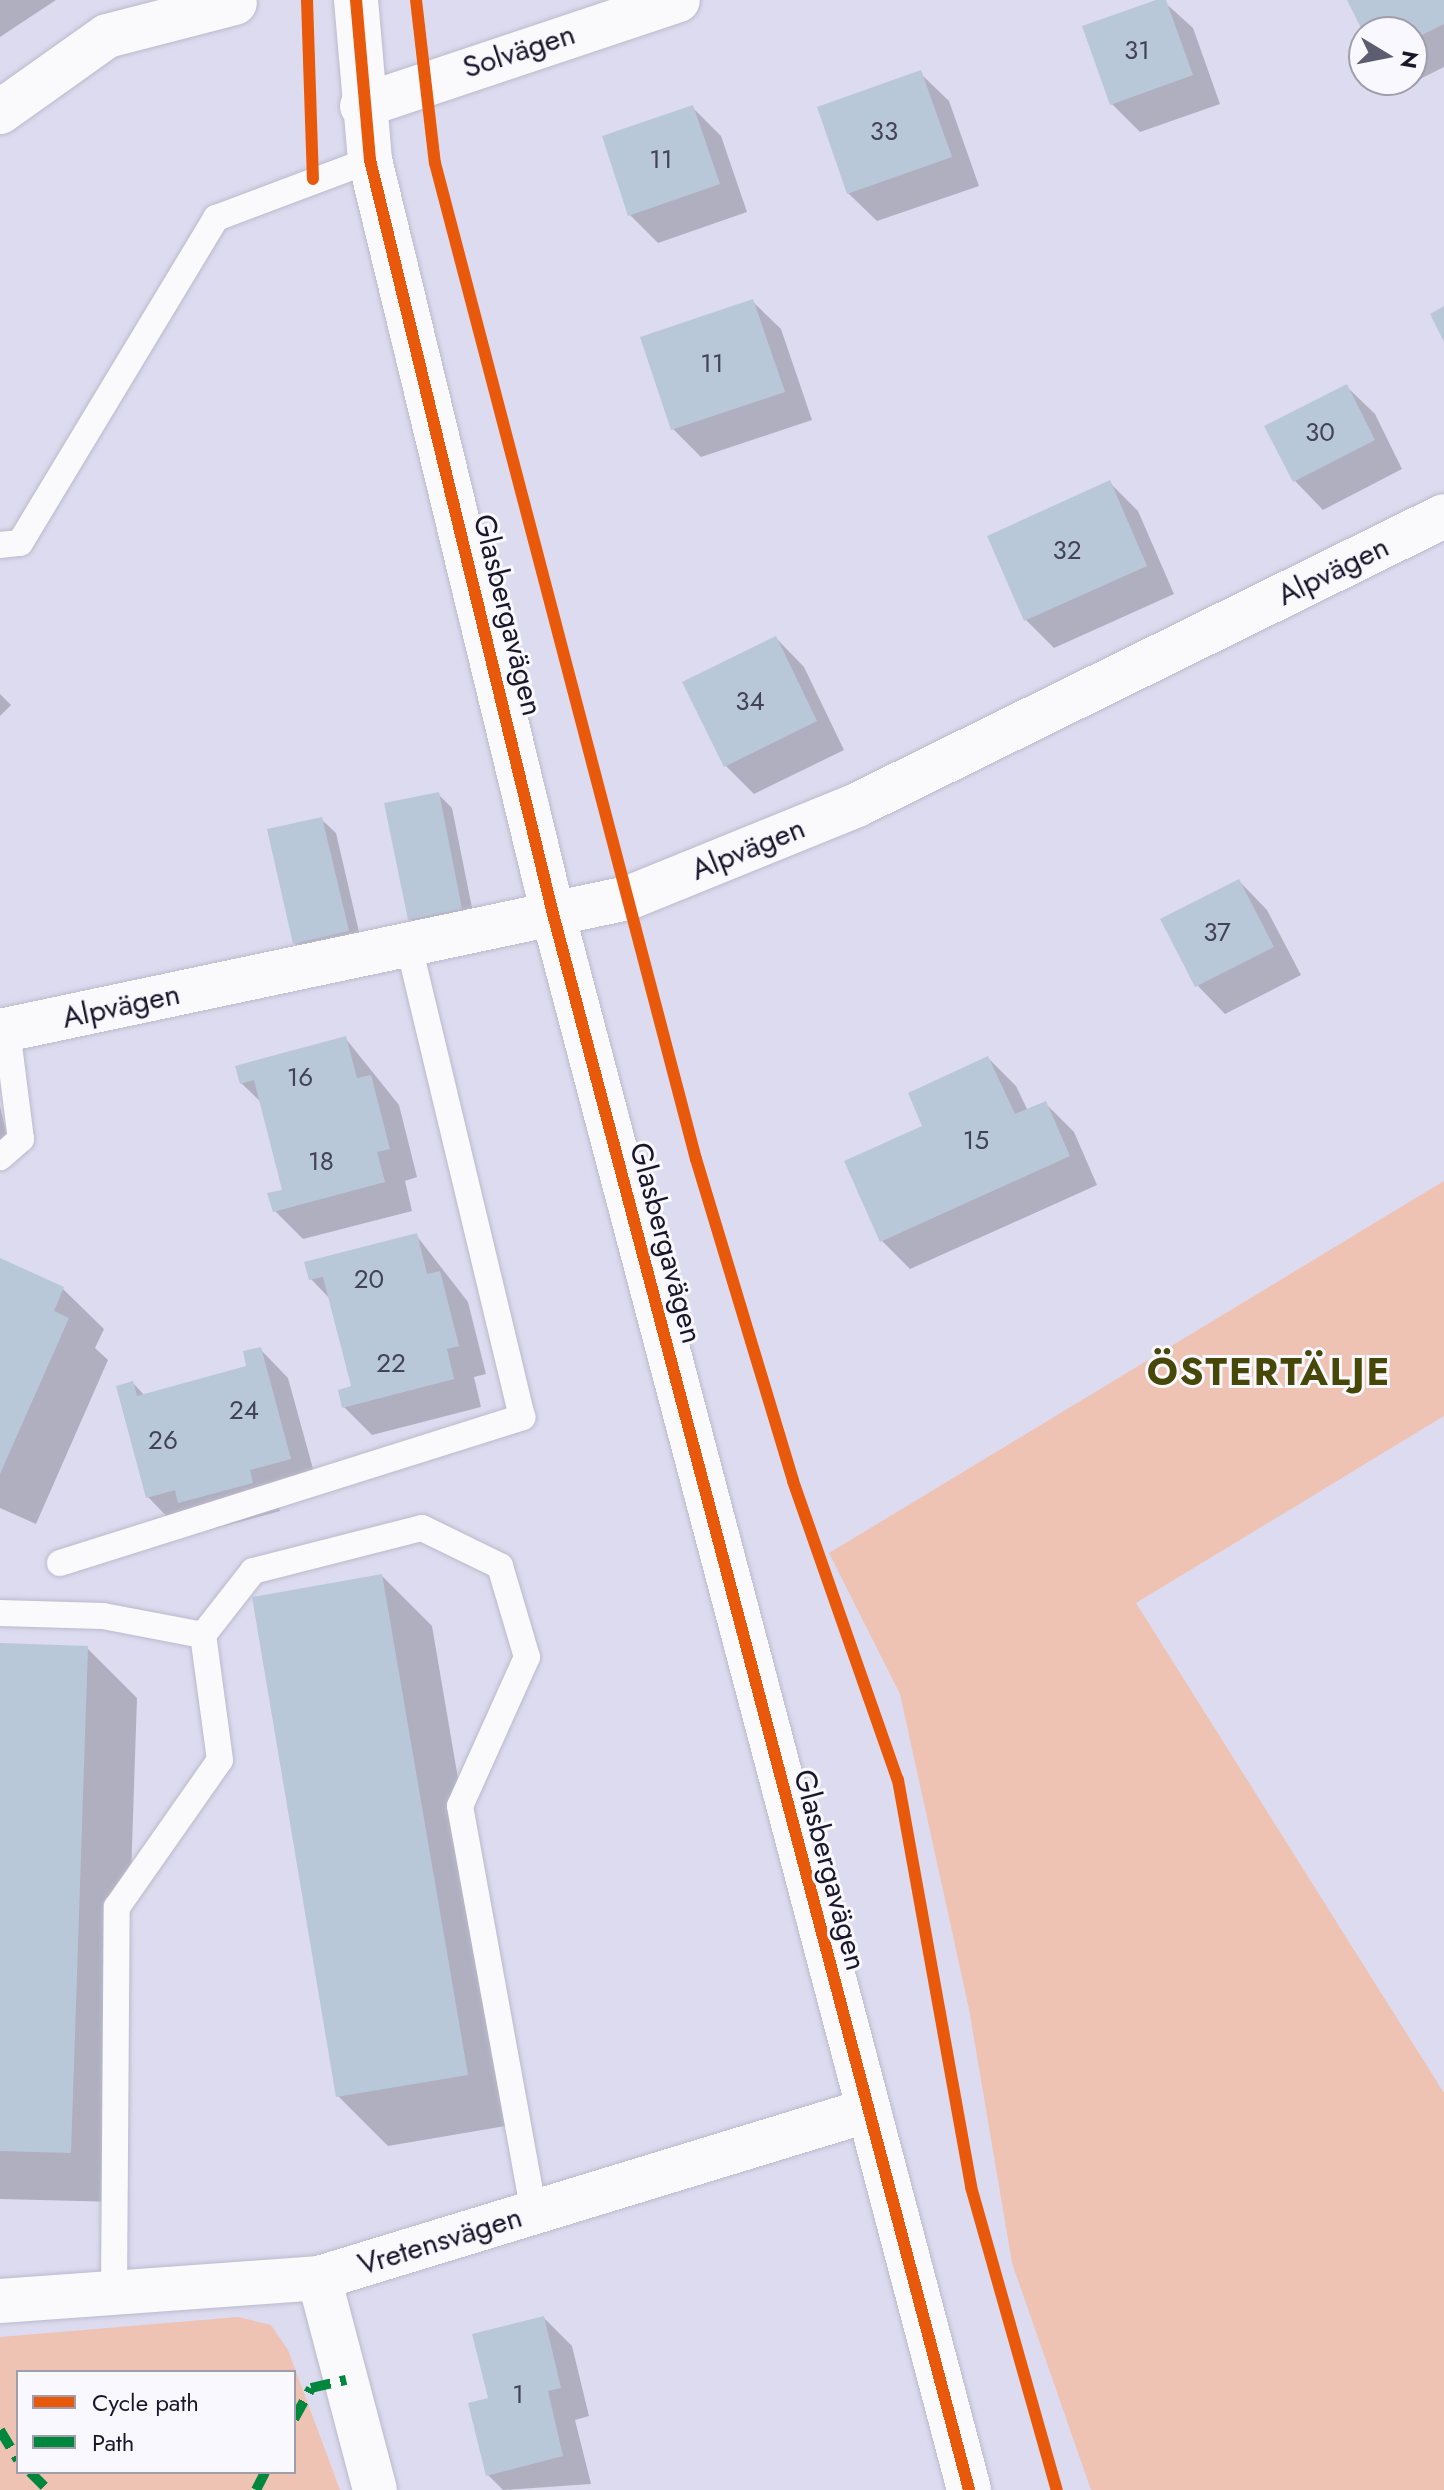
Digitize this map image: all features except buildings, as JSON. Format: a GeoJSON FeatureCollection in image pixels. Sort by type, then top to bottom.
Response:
{"type":"FeatureCollection","features":[{"type":"Feature","properties":{"kind":"street","name":"Glasbergavägen"},"geometry":{"type":"LineString","coordinates":[[356,0],[362,106],[370,160],[553,914],[866,2111],[969,2490]]}},
{"type":"Feature","properties":{"kind":"street","name":"Solvägen"},"geometry":{"type":"LineString","coordinates":[[362,106],[678,0]]}},
{"type":"Feature","properties":{"kind":"street"},"geometry":{"type":"LineString","coordinates":[[0,112],[107,36],[235,3]]}},
{"type":"Feature","properties":{"kind":"street","name":"Alpvägen"},"geometry":{"type":"LineString","coordinates":[[2,1029],[628,898],[857,805],[1444,516]]}},
{"type":"Feature","properties":{"kind":"street","name":"Vretensvägen"},"geometry":{"type":"LineString","coordinates":[[0,2301],[319,2278],[866,2111]]}},
{"type":"Feature","properties":{"kind":"street"},"geometry":{"type":"LineString","coordinates":[[319,2278],[375,2490]]}},
{"type":"Feature","properties":{"kind":"lane"},"geometry":{"type":"LineString","coordinates":[[0,545],[20,543],[216,218],[370,160]]}},
{"type":"Feature","properties":{"kind":"lane"},"geometry":{"type":"LineString","coordinates":[[60,1563],[522,1417],[409,946]]}},
{"type":"Feature","properties":{"kind":"lane"},"geometry":{"type":"LineString","coordinates":[[0,1157],[21,1139],[2,1029]]}},
{"type":"Feature","properties":{"kind":"lane"},"geometry":{"type":"LineString","coordinates":[[114,2293],[117,1907],[220,1760],[203,1635],[253,1571],[422,1528],[500,1566],[527,1657],[460,1806],[534,2212]]}},
{"type":"Feature","properties":{"kind":"lane"},"geometry":{"type":"LineString","coordinates":[[0,1613],[103,1616],[203,1635]]}},
{"type":"Feature","properties":{"kind":"shaded area"},"geometry":{"type":"Polygon","coordinates":[[[1444,1181],[1444,1416],[1136,1603],[1444,2093],[1444,2490],[1091,2490],[1012,2263],[969,2009],[900,1694],[829,1553],[1444,1181]]]}},
{"type":"Feature","properties":{"kind":"shaded area"},"geometry":{"type":"Polygon","coordinates":[[[238,2317],[271,2325],[288,2350],[295,2370],[16,2370],[16,2474],[296,2474],[296,2372],[340,2490],[0,2490],[0,2337],[238,2317]]]}},
{"type":"Feature","properties":{"kind":"marked path"},"geometry":{"type":"LineString","coordinates":[[296,2415],[311,2388],[346,2380]]}},
{"type":"Feature","properties":{"kind":"marked path"},"geometry":{"type":"LineString","coordinates":[[0,2430],[16,2457]]}},
{"type":"Feature","properties":{"kind":"marked path"},"geometry":{"type":"LineString","coordinates":[[32,2474],[48,2490]]}},
{"type":"Feature","properties":{"kind":"marked path"},"geometry":{"type":"LineString","coordinates":[[256,2490],[264,2474]]}},
{"type":"Feature","properties":{"kind":"cycle path"},"geometry":{"type":"LineString","coordinates":[[307,0],[313,179]]}},
{"type":"Feature","properties":{"kind":"cycle path"},"geometry":{"type":"LineString","coordinates":[[356,0],[370,160],[553,914],[969,2490]]}},
{"type":"Feature","properties":{"kind":"cycle path"},"geometry":{"type":"LineString","coordinates":[[416,0],[435,163],[696,1159],[793,1481],[898,1780],[971,2187],[1057,2490]]}},
{"type":"Feature","properties":{"kind":"district","name":"ÖSTERTÄLJE"},"geometry":{"type":"Point","coordinates":[1269,1372]}}]}
